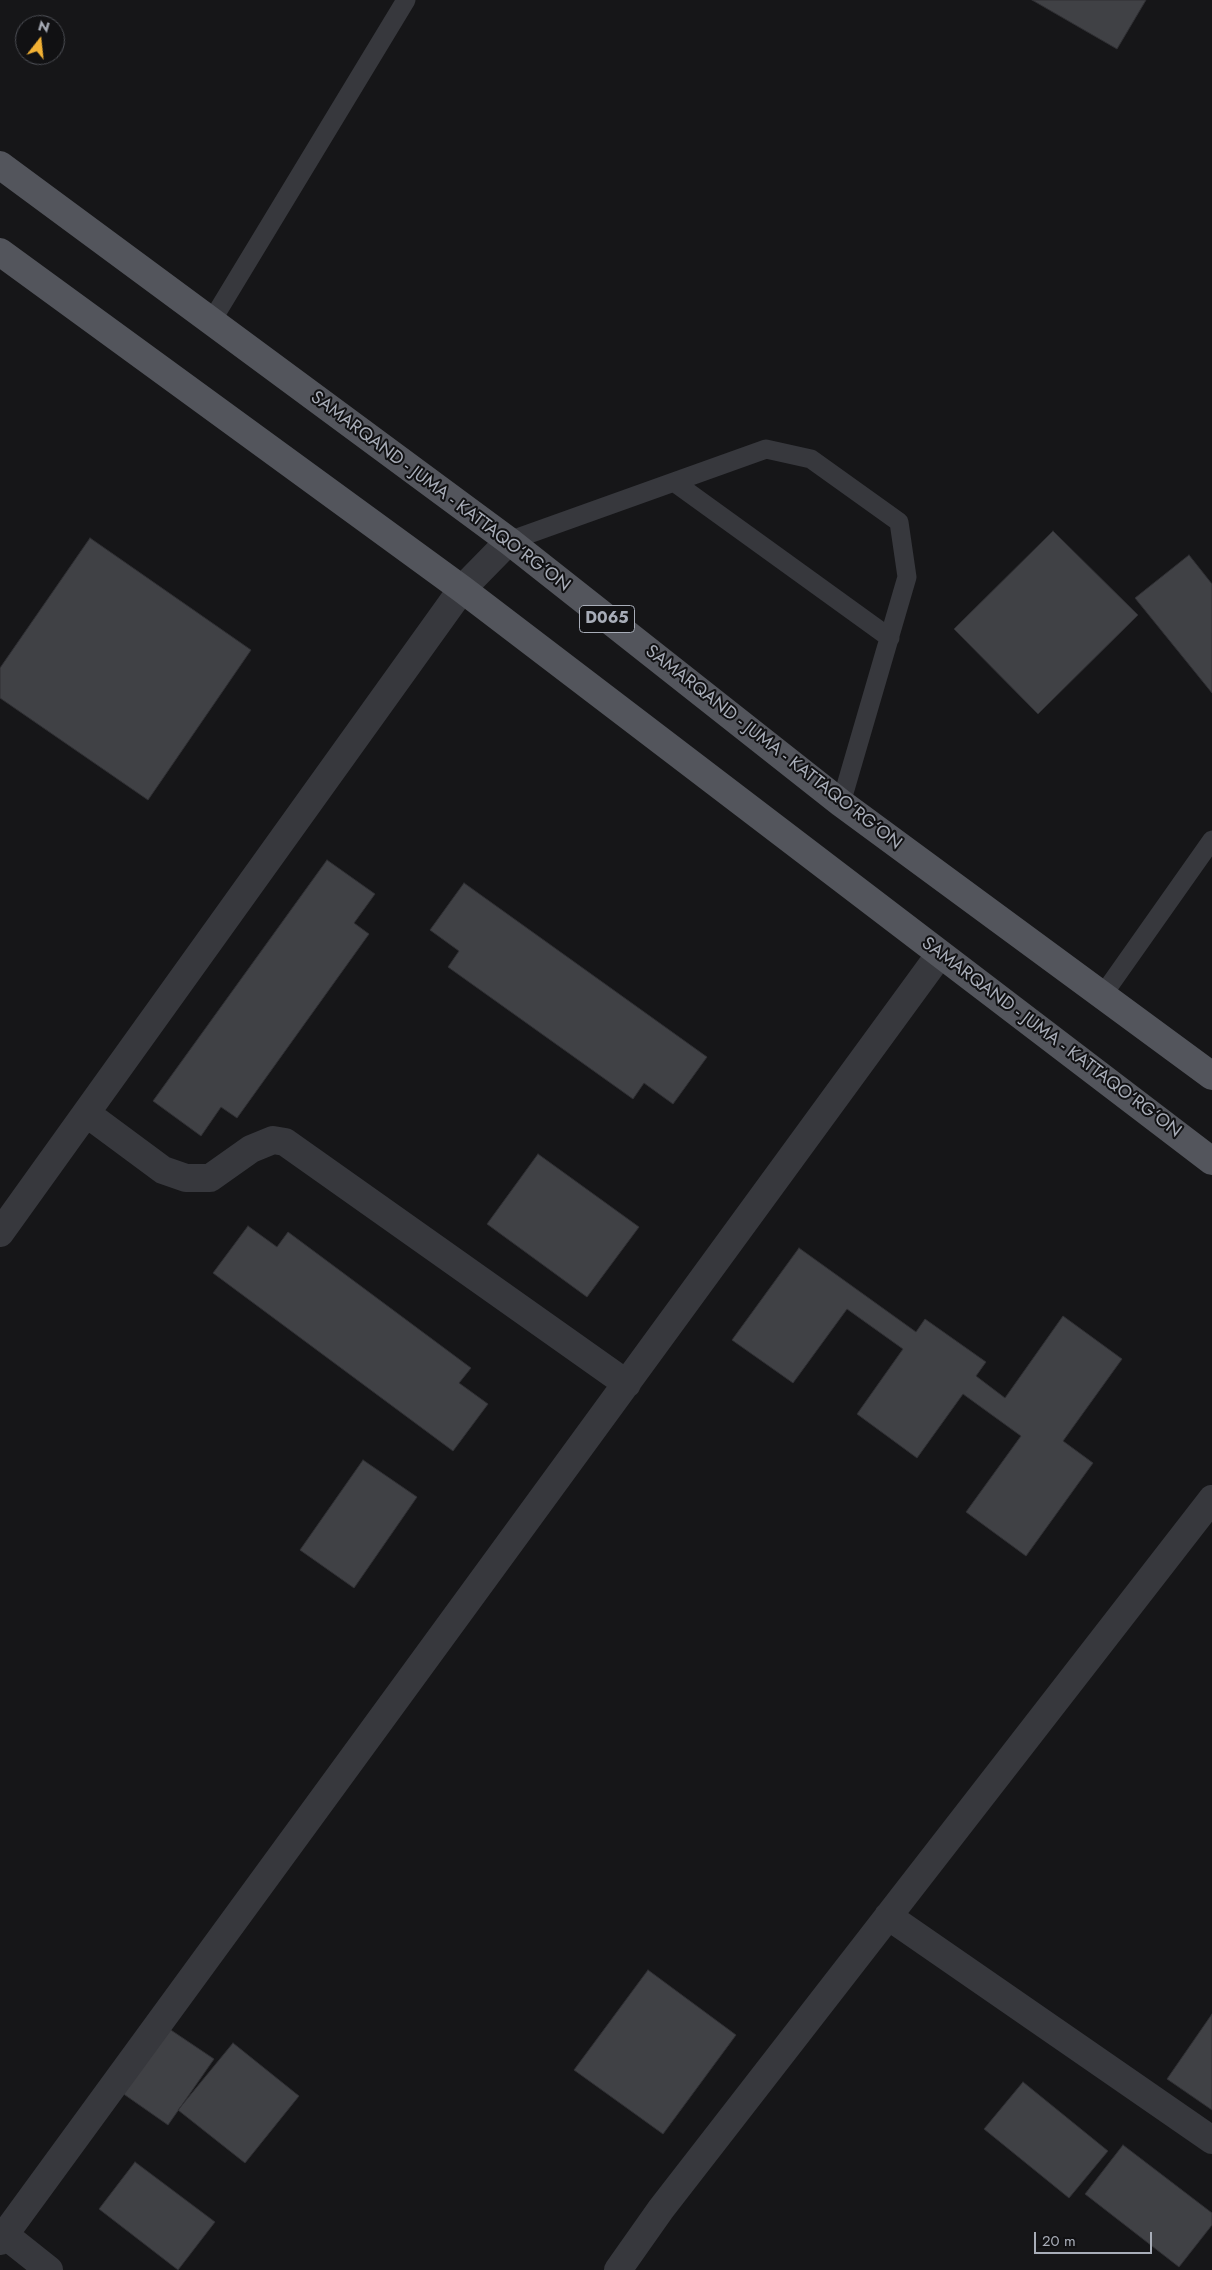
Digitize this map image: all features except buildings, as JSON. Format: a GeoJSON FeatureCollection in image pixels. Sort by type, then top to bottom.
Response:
{"type":"FeatureCollection","features":[{"type":"Feature","properties":{"kind":"main road","name":"SAMARQAND - JUMA - KATTAQO‘RG‘ON"},"geometry":{"type":"LineString","coordinates":[[0,165],[509,542],[841,803],[1212,1076]]}},
{"type":"Feature","properties":{"kind":"main road","name":"SAMARQAND - JUMA - KATTAQO‘RG‘ON"},"geometry":{"type":"LineString","coordinates":[[0,252],[462,589],[1212,1160]]}},
{"type":"Feature","properties":{"kind":"street"},"geometry":{"type":"LineString","coordinates":[[0,1233],[462,589],[509,542]]}},
{"type":"Feature","properties":{"kind":"street"},"geometry":{"type":"LineString","coordinates":[[49,2270],[2,2238],[940,954]]}},
{"type":"Feature","properties":{"kind":"street"},"geometry":{"type":"LineString","coordinates":[[86,1113],[163,1170],[186,1178],[210,1178],[251,1149],[273,1140],[284,1142],[627,1384]]}},
{"type":"Feature","properties":{"kind":"street"},"geometry":{"type":"LineString","coordinates":[[618,2270],[661,2209],[1212,1499]]}},
{"type":"Feature","properties":{"kind":"street"},"geometry":{"type":"LineString","coordinates":[[888,1916],[1212,2140]]}},
{"type":"Feature","properties":{"kind":"lane"},"geometry":{"type":"LineString","coordinates":[[211,322],[406,0]]}},
{"type":"Feature","properties":{"kind":"lane"},"geometry":{"type":"LineString","coordinates":[[509,542],[766,449],[811,459],[899,522],[907,576],[841,803]]}},
{"type":"Feature","properties":{"kind":"lane"},"geometry":{"type":"LineString","coordinates":[[674,482],[890,638]]}},
{"type":"Feature","properties":{"kind":"lane"},"geometry":{"type":"LineString","coordinates":[[1102,996],[1212,840]]}}]}
